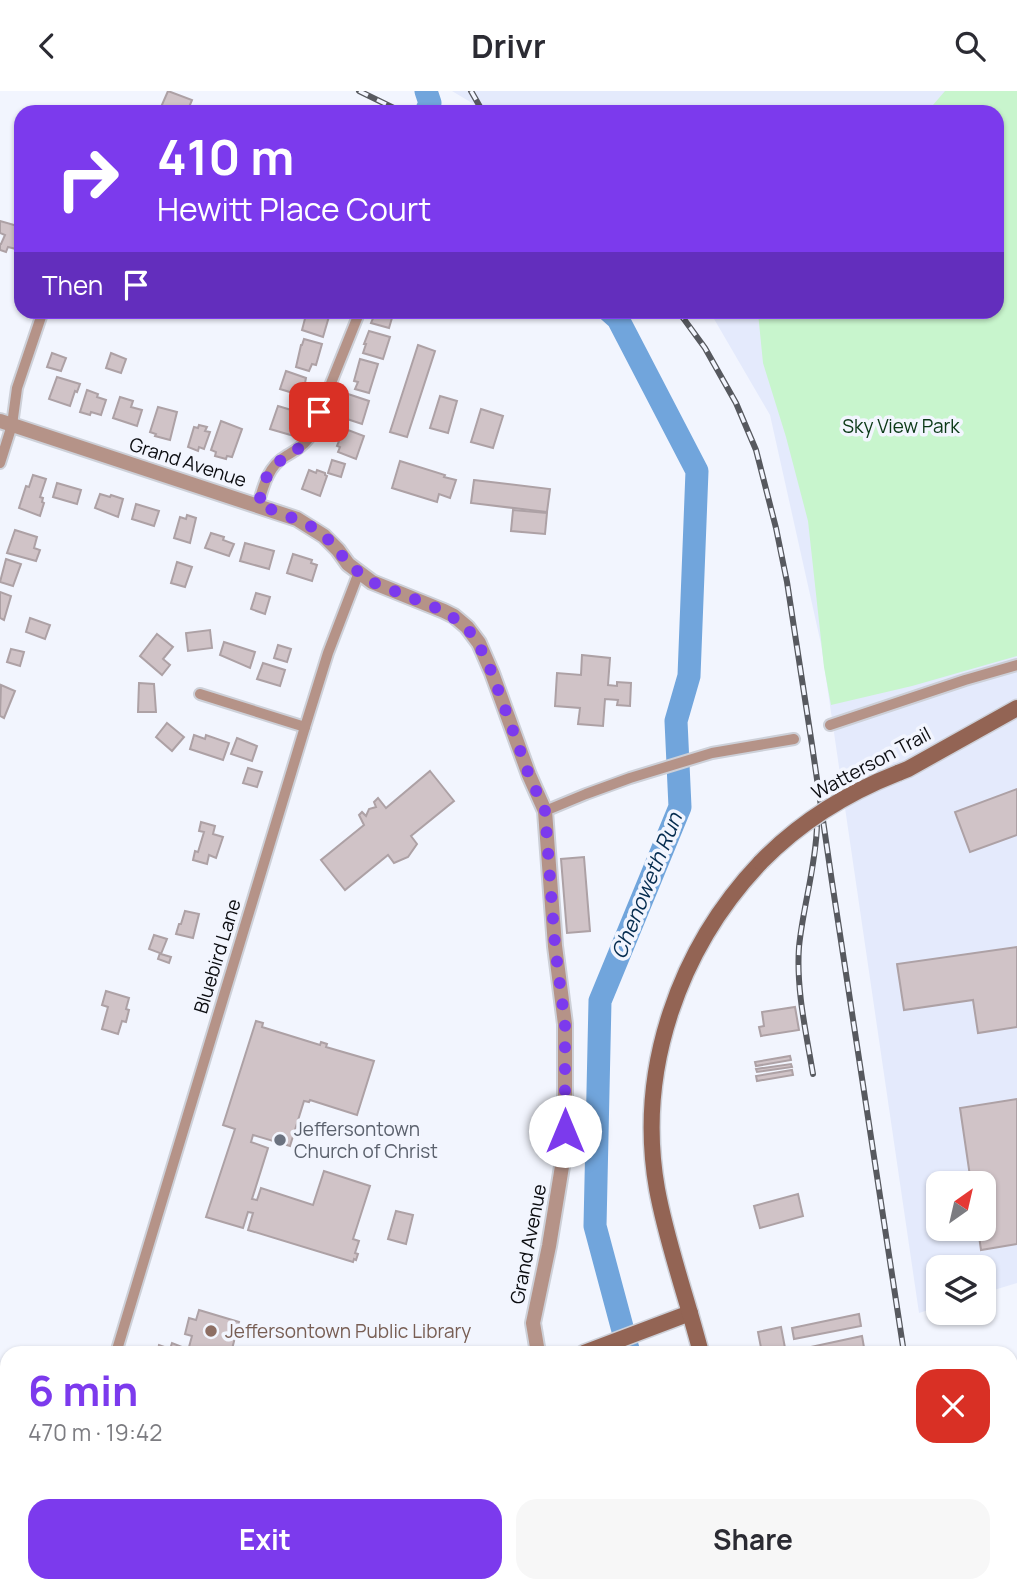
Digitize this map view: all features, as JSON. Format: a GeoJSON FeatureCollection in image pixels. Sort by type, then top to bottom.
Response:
{"type":"FeatureCollection","features":[{"type":"Feature","properties":{"kind":"main road","name":"Watterson Trail"},"geometry":{"type":"LineString","coordinates":[[699,1346],[662,1215],[656,1186],[652,1120],[659,1055],[677,991],[690,961],[725,904],[761,862],[793,832],[848,796],[908,769],[1017,708]]}},
{"type":"Feature","properties":{"kind":"main road"},"geometry":{"type":"LineString","coordinates":[[600,1346],[690,1313]]}},
{"type":"Feature","properties":{"kind":"street"},"geometry":{"type":"LineString","coordinates":[[0,463],[6,423],[40,319]]}},
{"type":"Feature","properties":{"kind":"street"},"geometry":{"type":"LineString","coordinates":[[258,505],[266,478],[277,463],[309,438],[357,319]]}},
{"type":"Feature","properties":{"kind":"street","name":"Grand Avenue"},"geometry":{"type":"LineString","coordinates":[[6,423],[258,505],[312,527],[324,535],[348,564],[372,582],[444,611],[467,628],[478,643],[545,811],[555,946],[565,1024],[565,1148],[533,1323],[537,1346]]}},
{"type":"Feature","properties":{"kind":"street","name":"Bluebird Lane"},"geometry":{"type":"LineString","coordinates":[[118,1346],[304,727],[328,653],[359,572]]}},
{"type":"Feature","properties":{"kind":"street"},"geometry":{"type":"LineString","coordinates":[[830,725],[1017,665]]}},
{"type":"Feature","properties":{"kind":"street"},"geometry":{"type":"LineString","coordinates":[[200,694],[304,727]]}},
{"type":"Feature","properties":{"kind":"street"},"geometry":{"type":"LineString","coordinates":[[545,811],[608,786],[712,753],[794,739]]}},
{"type":"Feature","properties":{"kind":"shaded area"},"geometry":{"type":"Polygon","coordinates":[[[452,91],[1017,91],[1017,1283],[996,1289],[996,1255],[926,1255],[926,1311],[919,1313],[821,644],[770,415],[714,319],[1004,319],[1004,105],[475,105],[452,91]]]}},
{"type":"Feature","properties":{"kind":"green space","name":"Sky View Park"},"geometry":{"type":"Polygon","coordinates":[[[945,91],[1017,91],[1017,656],[912,686],[831,705],[824,667],[808,521],[763,363],[759,319],[1004,319],[1004,105],[933,105],[945,91]]]}},
{"type":"Feature","properties":{"kind":"building"},"geometry":{"type":"Polygon","coordinates":[[[168,91],[192,100],[190,105],[162,105],[168,91]]]}},
{"type":"Feature","properties":{"kind":"building"},"geometry":{"type":"Polygon","coordinates":[[[0,221],[14,225],[14,248],[8,247],[6,252],[0,250],[5,235],[0,233],[0,221]]]}},
{"type":"Feature","properties":{"kind":"building"},"geometry":{"type":"Polygon","coordinates":[[[305,319],[328,319],[323,337],[302,330],[305,319]]]}},
{"type":"Feature","properties":{"kind":"building"},"geometry":{"type":"Polygon","coordinates":[[[373,319],[392,319],[389,328],[371,323],[373,319]]]}},
{"type":"Feature","properties":{"kind":"building"},"geometry":{"type":"Polygon","coordinates":[[[369,331],[390,337],[383,359],[363,353],[369,331]]]}},
{"type":"Feature","properties":{"kind":"building"},"geometry":{"type":"Polygon","coordinates":[[[304,339],[322,344],[316,365],[312,364],[309,371],[296,367],[304,339]]]}},
{"type":"Feature","properties":{"kind":"building"},"geometry":{"type":"Polygon","coordinates":[[[418,345],[435,351],[407,437],[390,432],[418,345]]]}},
{"type":"Feature","properties":{"kind":"building"},"geometry":{"type":"Polygon","coordinates":[[[52,353],[66,358],[61,371],[47,367],[52,353]]]}},
{"type":"Feature","properties":{"kind":"building"},"geometry":{"type":"Polygon","coordinates":[[[111,353],[126,359],[121,373],[106,368],[111,353]]]}},
{"type":"Feature","properties":{"kind":"building"},"geometry":{"type":"Polygon","coordinates":[[[360,359],[378,364],[369,393],[355,389],[358,382],[354,381],[360,359]]]}},
{"type":"Feature","properties":{"kind":"building"},"geometry":{"type":"Polygon","coordinates":[[[286,371],[306,378],[305,383],[309,384],[309,390],[305,403],[291,398],[293,393],[280,389],[286,371]]]}},
{"type":"Feature","properties":{"kind":"building"},"geometry":{"type":"Polygon","coordinates":[[[57,377],[80,384],[70,406],[49,399],[57,377]]]}},
{"type":"Feature","properties":{"kind":"building"},"geometry":{"type":"Polygon","coordinates":[[[87,390],[106,400],[101,415],[80,412],[87,390]]]}},
{"type":"Feature","properties":{"kind":"building"},"geometry":{"type":"Polygon","coordinates":[[[348,394],[369,401],[362,424],[341,417],[348,394]]]}},
{"type":"Feature","properties":{"kind":"building"},"geometry":{"type":"Polygon","coordinates":[[[440,396],[457,401],[448,433],[430,428],[440,396]]]}},
{"type":"Feature","properties":{"kind":"building"},"geometry":{"type":"Polygon","coordinates":[[[120,397],[133,401],[131,407],[142,410],[137,426],[113,418],[120,397]]]}},
{"type":"Feature","properties":{"kind":"building"},"geometry":{"type":"Polygon","coordinates":[[[278,406],[298,412],[294,436],[270,429],[278,406]]]}},
{"type":"Feature","properties":{"kind":"building"},"geometry":{"type":"Polygon","coordinates":[[[158,407],[177,412],[170,440],[150,432],[158,407]]]}},
{"type":"Feature","properties":{"kind":"building"},"geometry":{"type":"Polygon","coordinates":[[[481,409],[503,416],[493,448],[471,442],[481,409]]]}},
{"type":"Feature","properties":{"kind":"building"},"geometry":{"type":"Polygon","coordinates":[[[221,421],[242,429],[232,457],[227,456],[226,459],[215,456],[216,452],[211,450],[221,421]]]}},
{"type":"Feature","properties":{"kind":"building"},"geometry":{"type":"Polygon","coordinates":[[[199,425],[207,427],[205,431],[210,432],[204,449],[199,447],[198,451],[188,447],[194,427],[198,428],[199,425]]]}},
{"type":"Feature","properties":{"kind":"building"},"geometry":{"type":"Polygon","coordinates":[[[340,427],[364,436],[356,459],[338,452],[339,441],[336,440],[340,427]]]}},
{"type":"Feature","properties":{"kind":"building"},"geometry":{"type":"Polygon","coordinates":[[[332,460],[345,464],[341,477],[328,473],[332,460]]]}},
{"type":"Feature","properties":{"kind":"building"},"geometry":{"type":"Polygon","coordinates":[[[400,461],[456,480],[450,498],[439,494],[437,502],[392,488],[400,461]]]}},
{"type":"Feature","properties":{"kind":"building"},"geometry":{"type":"Polygon","coordinates":[[[309,470],[316,473],[317,470],[327,476],[320,496],[302,489],[309,470]]]}},
{"type":"Feature","properties":{"kind":"building"},"geometry":{"type":"Polygon","coordinates":[[[33,475],[46,479],[40,497],[44,503],[40,516],[19,508],[26,486],[29,487],[33,475]]]}},
{"type":"Feature","properties":{"kind":"building"},"geometry":{"type":"Polygon","coordinates":[[[474,480],[550,489],[547,512],[471,503],[474,480]]]}},
{"type":"Feature","properties":{"kind":"building"},"geometry":{"type":"Polygon","coordinates":[[[57,483],[81,490],[77,504],[53,497],[57,483]]]}},
{"type":"Feature","properties":{"kind":"building"},"geometry":{"type":"Polygon","coordinates":[[[100,494],[123,499],[118,517],[95,508],[100,494]]]}},
{"type":"Feature","properties":{"kind":"building"},"geometry":{"type":"Polygon","coordinates":[[[136,504],[159,511],[154,526],[132,519],[136,504]]]}},
{"type":"Feature","properties":{"kind":"building"},"geometry":{"type":"Polygon","coordinates":[[[513,510],[547,513],[545,534],[511,531],[513,510]]]}},
{"type":"Feature","properties":{"kind":"building"},"geometry":{"type":"Polygon","coordinates":[[[187,515],[196,518],[190,543],[174,538],[180,517],[186,519],[187,515]]]}},
{"type":"Feature","properties":{"kind":"building"},"geometry":{"type":"Polygon","coordinates":[[[15,530],[37,537],[34,548],[40,550],[36,561],[7,553],[15,530]]]}},
{"type":"Feature","properties":{"kind":"building"},"geometry":{"type":"Polygon","coordinates":[[[211,533],[234,544],[229,556],[205,548],[211,533]]]}},
{"type":"Feature","properties":{"kind":"building"},"geometry":{"type":"Polygon","coordinates":[[[245,543],[274,551],[269,569],[240,561],[245,543]]]}},
{"type":"Feature","properties":{"kind":"building"},"geometry":{"type":"Polygon","coordinates":[[[293,554],[312,560],[311,563],[317,565],[312,581],[287,573],[293,554]]]}},
{"type":"Feature","properties":{"kind":"building"},"geometry":{"type":"Polygon","coordinates":[[[6,559],[21,564],[13,586],[0,582],[6,559]]]}},
{"type":"Feature","properties":{"kind":"building"},"geometry":{"type":"Polygon","coordinates":[[[177,562],[192,567],[185,587],[171,583],[177,562]]]}},
{"type":"Feature","properties":{"kind":"building"},"geometry":{"type":"Polygon","coordinates":[[[0,592],[11,596],[4,620],[0,618],[0,592]]]}},
{"type":"Feature","properties":{"kind":"building"},"geometry":{"type":"Polygon","coordinates":[[[256,593],[270,597],[265,614],[251,609],[256,593]]]}},
{"type":"Feature","properties":{"kind":"building"},"geometry":{"type":"Polygon","coordinates":[[[30,618],[50,625],[45,639],[26,632],[30,618]]]}},
{"type":"Feature","properties":{"kind":"building"},"geometry":{"type":"Polygon","coordinates":[[[210,630],[212,648],[188,651],[186,633],[210,630]]]}},
{"type":"Feature","properties":{"kind":"building"},"geometry":{"type":"Polygon","coordinates":[[[157,634],[173,647],[163,659],[170,665],[162,675],[140,656],[157,634]]]}},
{"type":"Feature","properties":{"kind":"building"},"geometry":{"type":"Polygon","coordinates":[[[224,642],[255,652],[250,668],[220,655],[224,642]]]}},
{"type":"Feature","properties":{"kind":"building"},"geometry":{"type":"Polygon","coordinates":[[[278,645],[291,649],[287,662],[274,658],[278,645]]]}},
{"type":"Feature","properties":{"kind":"building"},"geometry":{"type":"Polygon","coordinates":[[[11,649],[24,652],[20,666],[7,662],[11,649]]]}},
{"type":"Feature","properties":{"kind":"building"},"geometry":{"type":"Polygon","coordinates":[[[582,655],[610,658],[608,685],[617,686],[617,682],[631,683],[630,706],[617,705],[618,700],[605,699],[603,726],[578,724],[580,708],[555,706],[557,673],[581,675],[582,655]]]}},
{"type":"Feature","properties":{"kind":"building"},"geometry":{"type":"Polygon","coordinates":[[[263,663],[285,670],[280,686],[257,679],[263,663]]]}},
{"type":"Feature","properties":{"kind":"building"},"geometry":{"type":"Polygon","coordinates":[[[139,683],[154,684],[156,712],[138,712],[139,683]]]}},
{"type":"Feature","properties":{"kind":"building"},"geometry":{"type":"Polygon","coordinates":[[[1,685],[15,691],[4,718],[0,716],[1,685]]]}},
{"type":"Feature","properties":{"kind":"building"},"geometry":{"type":"Polygon","coordinates":[[[167,723],[184,737],[172,751],[156,737],[167,723]]]}},
{"type":"Feature","properties":{"kind":"building"},"geometry":{"type":"Polygon","coordinates":[[[194,735],[205,739],[206,735],[229,743],[223,760],[190,749],[194,735]]]}},
{"type":"Feature","properties":{"kind":"building"},"geometry":{"type":"Polygon","coordinates":[[[237,738],[257,746],[252,761],[231,754],[237,738]]]}},
{"type":"Feature","properties":{"kind":"building"},"geometry":{"type":"Polygon","coordinates":[[[248,768],[262,772],[257,787],[243,783],[248,768]]]}},
{"type":"Feature","properties":{"kind":"building"},"geometry":{"type":"Polygon","coordinates":[[[430,771],[454,801],[411,836],[417,844],[408,857],[394,863],[388,855],[345,890],[321,860],[364,825],[359,815],[362,812],[366,816],[369,809],[376,807],[374,802],[378,798],[386,808],[430,771]]]}},
{"type":"Feature","properties":{"kind":"building"},"geometry":{"type":"Polygon","coordinates":[[[1017,789],[1017,835],[970,852],[955,812],[1017,789]]]}},
{"type":"Feature","properties":{"kind":"building"},"geometry":{"type":"Polygon","coordinates":[[[201,822],[215,826],[213,834],[223,837],[216,858],[209,855],[207,864],[193,860],[204,832],[199,831],[201,822]]]}},
{"type":"Feature","properties":{"kind":"building"},"geometry":{"type":"Polygon","coordinates":[[[584,857],[590,931],[567,933],[561,859],[584,857]]]}},
{"type":"Feature","properties":{"kind":"building"},"geometry":{"type":"Polygon","coordinates":[[[185,911],[199,914],[193,938],[176,934],[185,911]]]}},
{"type":"Feature","properties":{"kind":"building"},"geometry":{"type":"Polygon","coordinates":[[[154,935],[167,939],[161,954],[171,957],[169,963],[158,959],[160,953],[149,949],[154,935]]]}},
{"type":"Feature","properties":{"kind":"building"},"geometry":{"type":"Polygon","coordinates":[[[1017,947],[1017,1027],[978,1033],[973,1000],[904,1010],[897,964],[1017,947]]]}},
{"type":"Feature","properties":{"kind":"building"},"geometry":{"type":"Polygon","coordinates":[[[106,991],[129,998],[126,1022],[122,1021],[118,1034],[102,1029],[108,1007],[102,1005],[106,991]]]}},
{"type":"Feature","properties":{"kind":"building"},"geometry":{"type":"Polygon","coordinates":[[[795,1007],[799,1030],[761,1036],[759,1027],[764,1026],[762,1012],[795,1007]]]}},
{"type":"Feature","properties":{"kind":"building","name":"Jeffersontown Church of Christ"},"geometry":{"type":"Polygon","coordinates":[[[256,1021],[263,1023],[262,1027],[320,1045],[321,1042],[327,1044],[326,1047],[374,1061],[357,1115],[310,1100],[304,1101],[290,1146],[253,1135],[251,1142],[268,1148],[252,1199],[257,1200],[261,1188],[313,1205],[324,1171],[370,1186],[353,1239],[359,1241],[355,1253],[358,1254],[353,1262],[248,1230],[253,1213],[248,1212],[243,1228],[206,1217],[235,1129],[223,1125],[256,1021]]]}},
{"type":"Feature","properties":{"kind":"building"},"geometry":{"type":"Polygon","coordinates":[[[790,1056],[791,1060],[756,1066],[755,1062],[790,1056]]]}},
{"type":"Feature","properties":{"kind":"building"},"geometry":{"type":"Polygon","coordinates":[[[791,1064],[792,1067],[757,1072],[756,1069],[791,1064]]]}},
{"type":"Feature","properties":{"kind":"building"},"geometry":{"type":"Polygon","coordinates":[[[792,1070],[793,1075],[757,1081],[756,1076],[792,1070]]]}},
{"type":"Feature","properties":{"kind":"building"},"geometry":{"type":"Polygon","coordinates":[[[1017,1099],[1017,1244],[981,1250],[980,1241],[996,1241],[996,1171],[969,1171],[960,1108],[1017,1099]]]}},
{"type":"Feature","properties":{"kind":"building"},"geometry":{"type":"Polygon","coordinates":[[[798,1194],[803,1216],[760,1228],[754,1206],[798,1194]]]}},
{"type":"Feature","properties":{"kind":"building"},"geometry":{"type":"Polygon","coordinates":[[[396,1211],[413,1215],[406,1244],[388,1239],[396,1211]]]}},
{"type":"Feature","properties":{"kind":"building","name":"Jeffersontown Public Library"},"geometry":{"type":"Polygon","coordinates":[[[199,1310],[239,1322],[233,1346],[189,1346],[192,1336],[185,1334],[189,1318],[196,1320],[199,1310]]]}},
{"type":"Feature","properties":{"kind":"building"},"geometry":{"type":"Polygon","coordinates":[[[859,1314],[861,1326],[794,1339],[792,1328],[859,1314]]]}},
{"type":"Feature","properties":{"kind":"building"},"geometry":{"type":"Polygon","coordinates":[[[781,1327],[785,1346],[761,1346],[758,1332],[781,1327]]]}},
{"type":"Feature","properties":{"kind":"building"},"geometry":{"type":"Polygon","coordinates":[[[862,1336],[864,1346],[815,1346],[862,1336]]]}},
{"type":"Feature","properties":{"kind":"waterway","name":"Chenoweth Run"},"geometry":{"type":"LineString","coordinates":[[426,91],[429,105]]}},
{"type":"Feature","properties":{"kind":"waterway","name":"Chenoweth Run"},"geometry":{"type":"LineString","coordinates":[[618,319],[697,471],[689,676],[676,721],[680,807],[600,1001],[595,1226],[627,1346]]}},
{"type":"Feature","properties":{"kind":"railway"},"geometry":{"type":"LineString","coordinates":[[359,91],[388,105]]}},
{"type":"Feature","properties":{"kind":"railway"},"geometry":{"type":"LineString","coordinates":[[471,91],[479,105]]}},
{"type":"Feature","properties":{"kind":"railway"},"geometry":{"type":"LineString","coordinates":[[684,319],[705,348],[736,403],[756,450],[776,528],[787,582],[903,1346]]}},
{"type":"Feature","properties":{"kind":"railway"},"geometry":{"type":"LineString","coordinates":[[813,1074],[802,1010],[798,963],[817,825]]}},
{"type":"Feature","properties":{"kind":"place","name":"Jeffersontown Church of Christ"},"geometry":{"type":"Point","coordinates":[280,1140]}},
{"type":"Feature","properties":{"kind":"place","name":"Jeffersontown Public Library"},"geometry":{"type":"Point","coordinates":[211,1331]}},
{"type":"Feature","properties":{"kind":"route"},"geometry":{"type":"LineString","coordinates":[[319,412],[309,438],[277,463],[266,478],[258,505],[312,527],[324,535],[348,564],[372,582],[444,611],[467,628],[478,643],[545,811],[549,884],[565,1024],[565,1131]]}}]}
